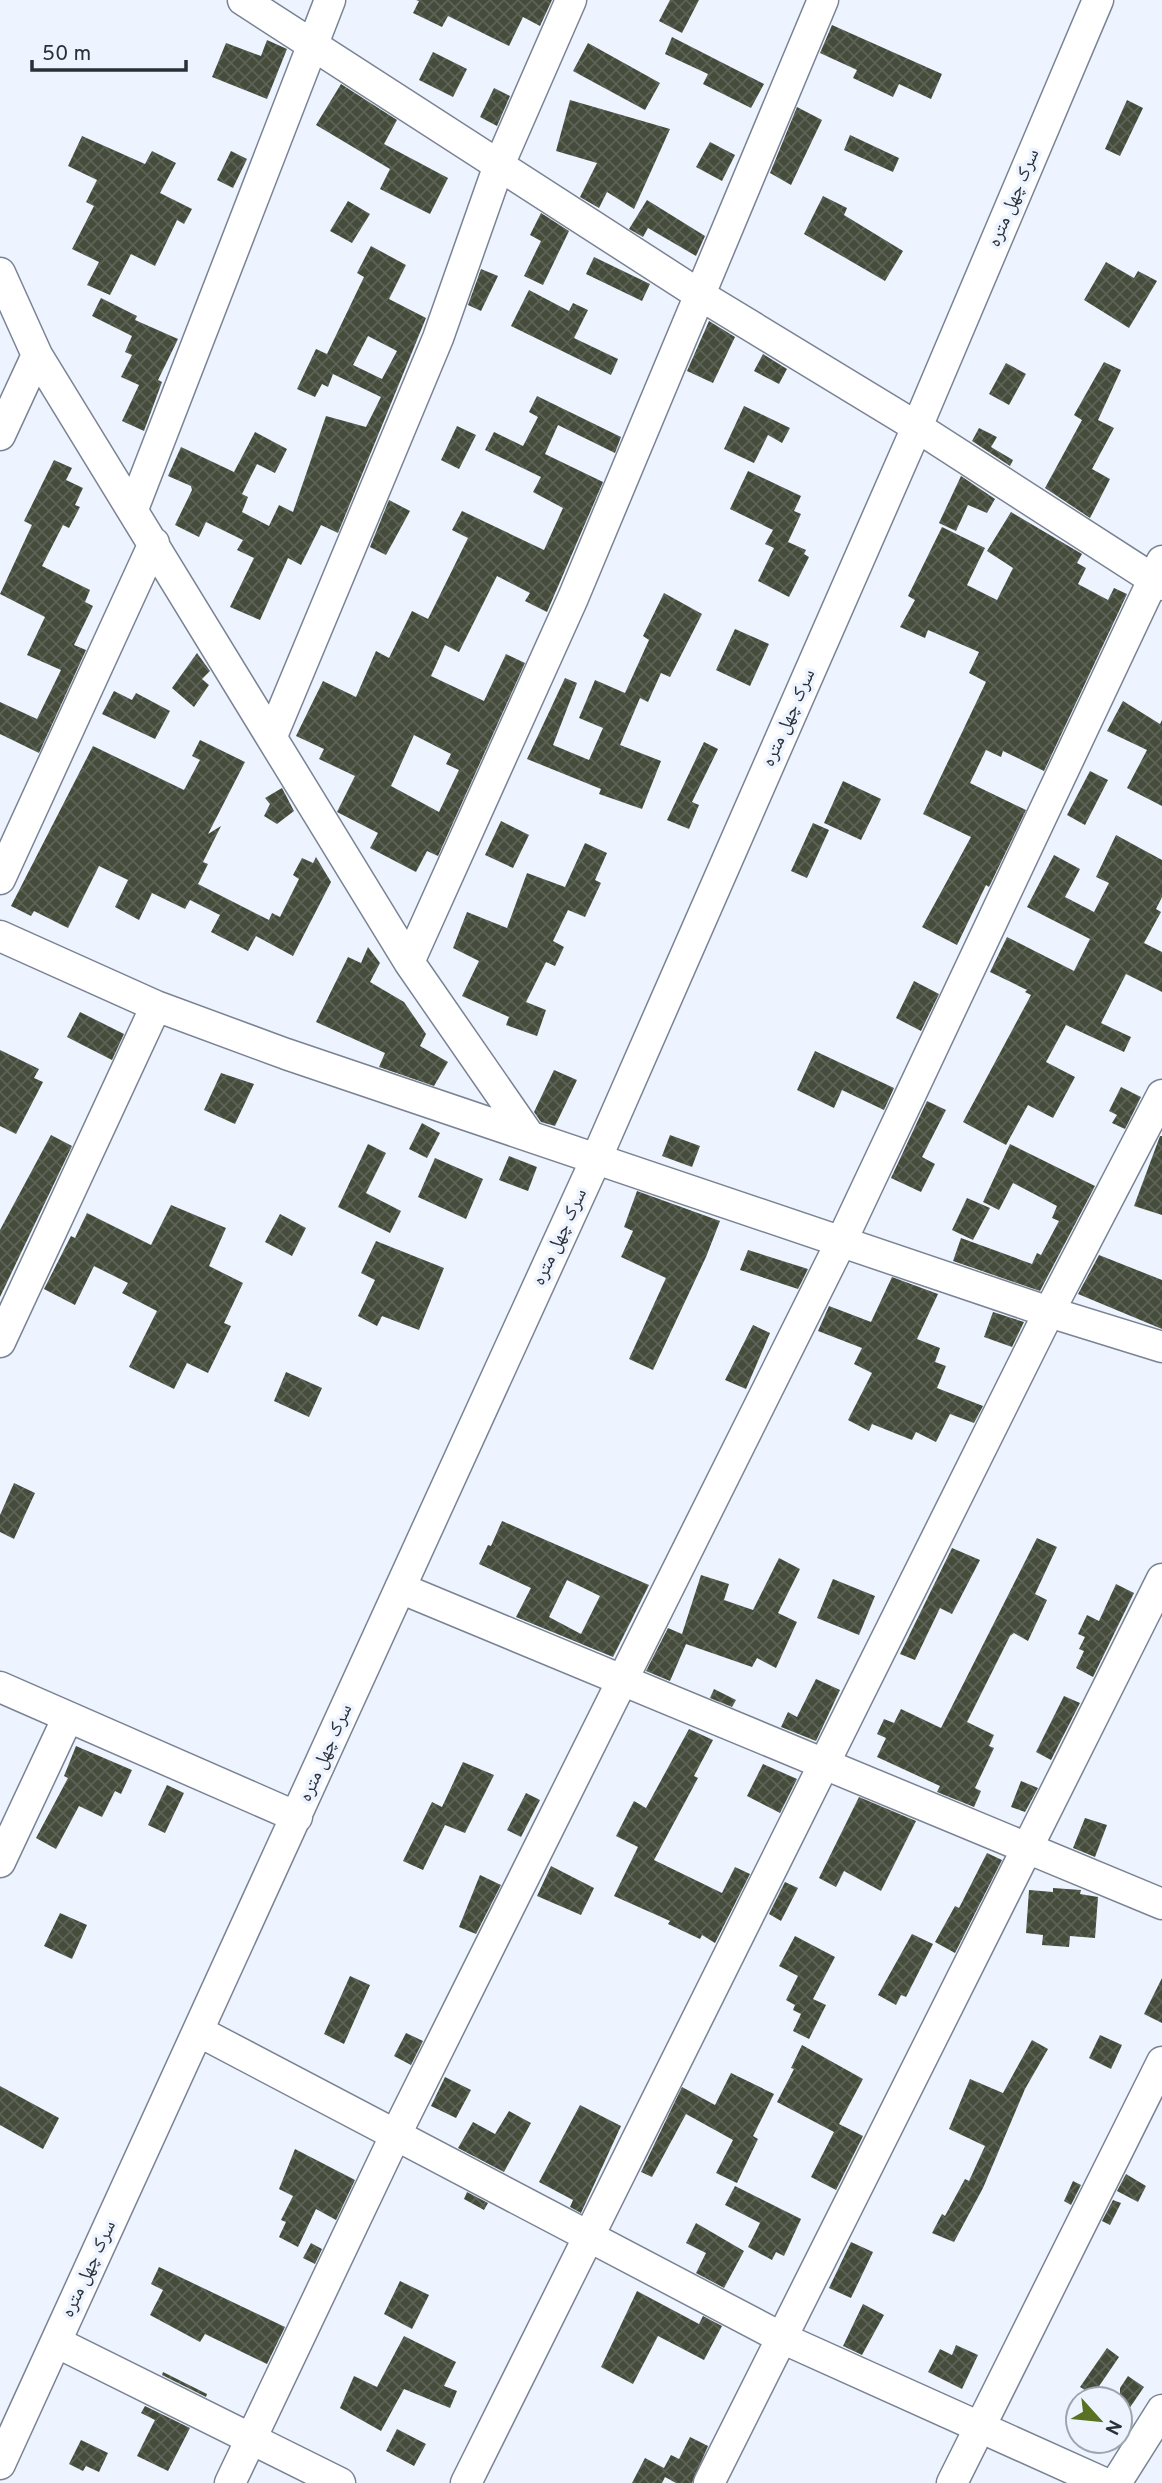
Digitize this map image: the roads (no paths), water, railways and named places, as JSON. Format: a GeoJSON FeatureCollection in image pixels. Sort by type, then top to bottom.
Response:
{"type":"FeatureCollection","features":[{"type":"Feature","properties":{"kind":"street"},"geometry":{"type":"LineString","coordinates":[[230,2483],[396,2134],[842,1241],[1159,575],[700,295],[243,0]]}},
{"type":"Feature","properties":{"kind":"street"},"geometry":{"type":"LineString","coordinates":[[133,509],[330,0]]}},
{"type":"Feature","properties":{"kind":"street"},"geometry":{"type":"LineString","coordinates":[[272,736],[438,338],[499,165],[571,0]]}},
{"type":"Feature","properties":{"kind":"street"},"geometry":{"type":"LineString","coordinates":[[409,962],[573,598],[823,0]]}},
{"type":"Feature","properties":{"kind":"street","name":"سرک چهل متره"},"geometry":{"type":"LineString","coordinates":[[0,2464],[597,1157],[917,426],[1098,0]]}},
{"type":"Feature","properties":{"kind":"street"},"geometry":{"type":"LineString","coordinates":[[0,273],[37,355],[409,962],[528,1134]]}},
{"type":"Feature","properties":{"kind":"street"},"geometry":{"type":"LineString","coordinates":[[0,435],[37,355]]}},
{"type":"Feature","properties":{"kind":"street"},"geometry":{"type":"LineString","coordinates":[[0,878],[154,543]]}},
{"type":"Feature","properties":{"kind":"street"},"geometry":{"type":"LineString","coordinates":[[0,936],[156,1006],[286,1054],[1049,1312],[1162,1347]]}},
{"type":"Feature","properties":{"kind":"street"},"geometry":{"type":"LineString","coordinates":[[0,1342],[156,1006]]}},
{"type":"Feature","properties":{"kind":"street"},"geometry":{"type":"LineString","coordinates":[[466,2483],[1049,1312],[1162,1095]]}},
{"type":"Feature","properties":{"kind":"street"},"geometry":{"type":"LineString","coordinates":[[709,2483],[784,2339],[1162,1579]]}},
{"type":"Feature","properties":{"kind":"street"},"geometry":{"type":"LineString","coordinates":[[400,1588],[1162,1904]]}},
{"type":"Feature","properties":{"kind":"street"},"geometry":{"type":"LineString","coordinates":[[0,1687],[297,1816]]}},
{"type":"Feature","properties":{"kind":"street"},"geometry":{"type":"LineString","coordinates":[[0,1862],[68,1717]]}},
{"type":"Feature","properties":{"kind":"street"},"geometry":{"type":"LineString","coordinates":[[198,2031],[784,2339],[1104,2483]]}},
{"type":"Feature","properties":{"kind":"street"},"geometry":{"type":"LineString","coordinates":[[952,2483],[1162,2062]]}},
{"type":"Feature","properties":{"kind":"street"},"geometry":{"type":"LineString","coordinates":[[56,2342],[340,2483]]}},
{"type":"Feature","properties":{"kind":"street"},"geometry":{"type":"LineString","coordinates":[[1116,2483],[1162,2410]]}}]}
